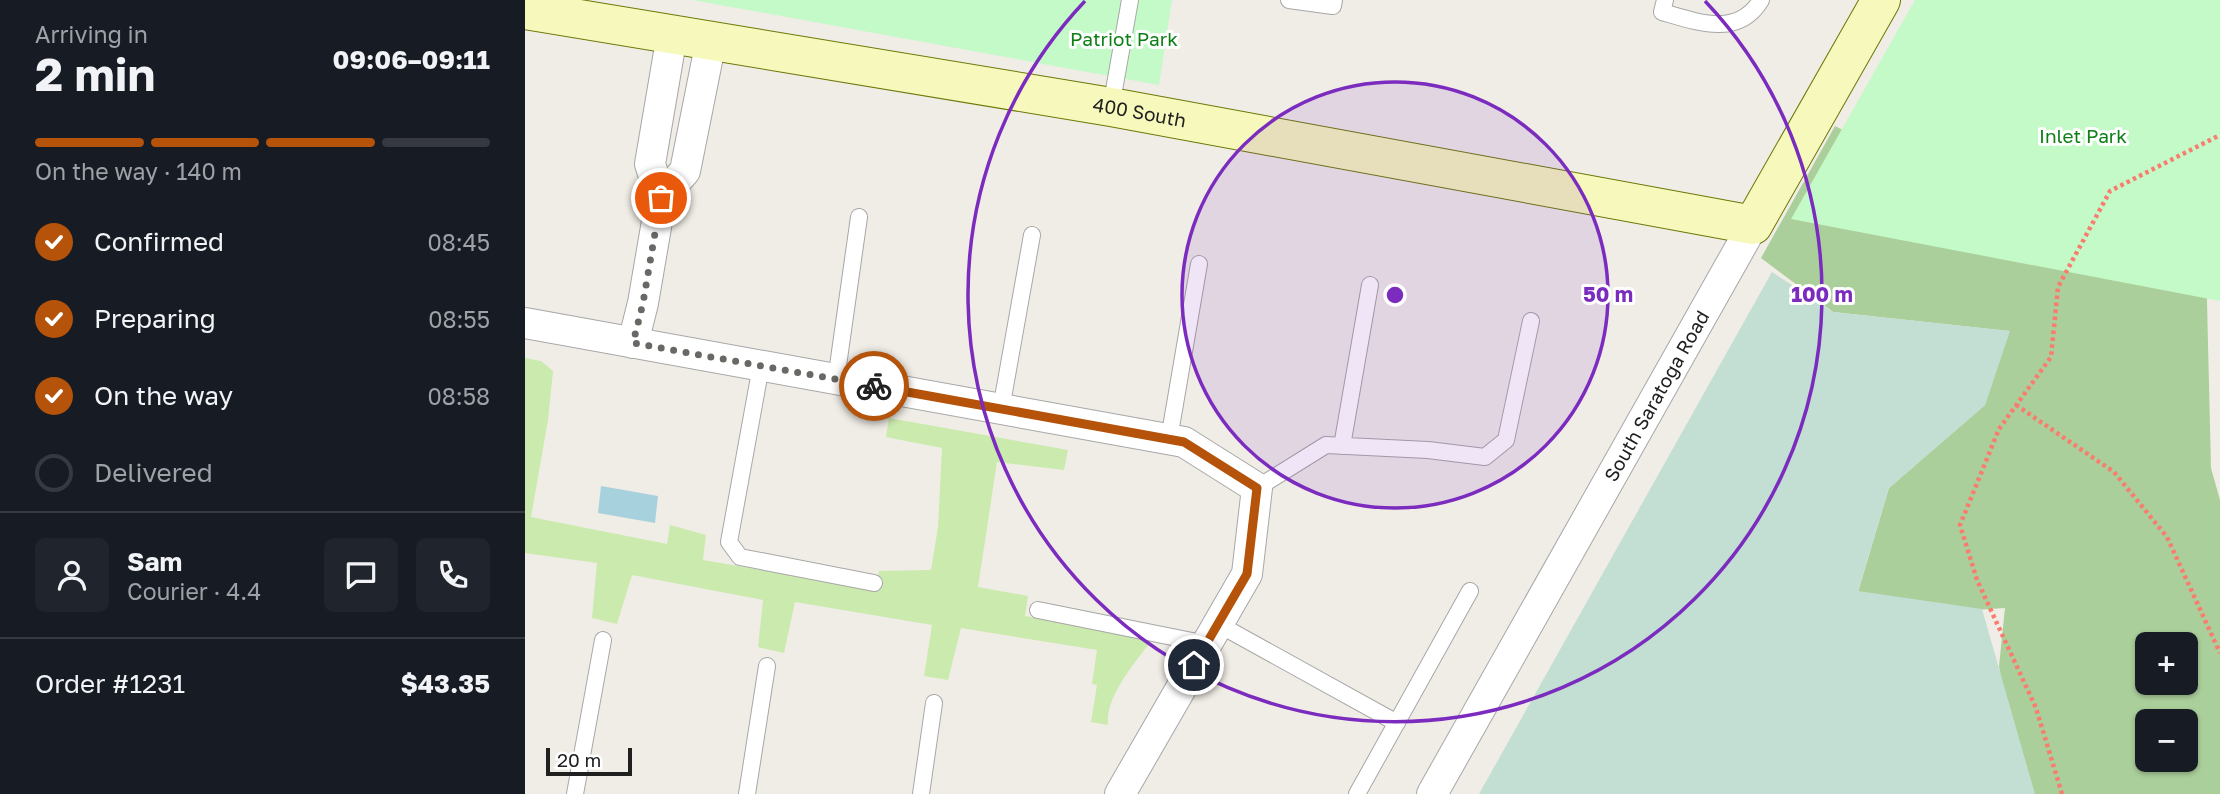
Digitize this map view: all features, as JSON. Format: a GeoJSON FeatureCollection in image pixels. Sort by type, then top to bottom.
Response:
{"type":"FeatureCollection","features":[{"type":"Feature","properties":{"kind":"street","name":"South Saratoga Road"},"geometry":{"type":"LineString","coordinates":[[1432,794],[1881,0]]}},
{"type":"Feature","properties":{"kind":"street","name":"400 South"},"geometry":{"type":"LineString","coordinates":[[525,10],[1111,107],[1753,225]]}},
{"type":"Feature","properties":{"kind":"street"},"geometry":{"type":"LineString","coordinates":[[633,343],[643,303],[661,198],[650,164],[672,35]]}},
{"type":"Feature","properties":{"kind":"street"},"geometry":{"type":"LineString","coordinates":[[661,198],[685,171],[711,41]]}},
{"type":"Feature","properties":{"kind":"street"},"geometry":{"type":"LineString","coordinates":[[525,323],[1184,442],[1257,488],[1247,574],[1120,794]]}},
{"type":"Feature","properties":{"kind":"lane"},"geometry":{"type":"LineString","coordinates":[[1111,107],[1130,0]]}},
{"type":"Feature","properties":{"kind":"lane"},"geometry":{"type":"LineString","coordinates":[[1289,0],[1333,6],[1334,0]]}},
{"type":"Feature","properties":{"kind":"lane"},"geometry":{"type":"LineString","coordinates":[[1665,0],[1663,12],[1702,23],[1734,24],[1753,12],[1761,0]]}},
{"type":"Feature","properties":{"kind":"lane"},"geometry":{"type":"LineString","coordinates":[[836,380],[859,217]]}},
{"type":"Feature","properties":{"kind":"lane"},"geometry":{"type":"LineString","coordinates":[[1001,409],[1032,235]]}},
{"type":"Feature","properties":{"kind":"lane"},"geometry":{"type":"LineString","coordinates":[[1169,439],[1199,264]]}},
{"type":"Feature","properties":{"kind":"lane"},"geometry":{"type":"LineString","coordinates":[[1342,446],[1370,285]]}},
{"type":"Feature","properties":{"kind":"lane"},"geometry":{"type":"LineString","coordinates":[[1257,488],[1326,445],[1428,450],[1485,457],[1506,440],[1531,321]]}},
{"type":"Feature","properties":{"kind":"lane"},"geometry":{"type":"LineString","coordinates":[[761,366],[729,542],[740,557],[874,583]]}},
{"type":"Feature","properties":{"kind":"lane"},"geometry":{"type":"LineString","coordinates":[[1357,794],[1470,591]]}},
{"type":"Feature","properties":{"kind":"lane"},"geometry":{"type":"LineString","coordinates":[[1038,610],[1212,634],[1397,723]]}},
{"type":"Feature","properties":{"kind":"lane"},"geometry":{"type":"LineString","coordinates":[[575,794],[603,640]]}},
{"type":"Feature","properties":{"kind":"lane"},"geometry":{"type":"LineString","coordinates":[[747,794],[767,666]]}},
{"type":"Feature","properties":{"kind":"lane"},"geometry":{"type":"LineString","coordinates":[[921,794],[934,703]]}},
{"type":"Feature","properties":{"kind":"path"},"geometry":{"type":"LineString","coordinates":[[2062,794],[2036,708],[1977,580],[1959,525],[1999,429],[2051,357],[2058,287],[2110,191],[2220,135]]}},
{"type":"Feature","properties":{"kind":"path"},"geometry":{"type":"LineString","coordinates":[[2017,405],[2114,472],[2167,537],[2220,653]]}},
{"type":"Feature","properties":{"kind":"green space","name":"Patriot Park"},"geometry":{"type":"Polygon","coordinates":[[[693,0],[1172,0],[1159,85],[693,0]]]}},
{"type":"Feature","properties":{"kind":"green space","name":"Inlet Park"},"geometry":{"type":"Polygon","coordinates":[[[1915,0],[2220,0],[2220,301],[1791,219],[1915,0]]]}},
{"type":"Feature","properties":{"kind":"green space"},"geometry":{"type":"Polygon","coordinates":[[[1835,126],[1868,143],[2204,176],[2211,468],[2220,500],[2220,794],[2025,794],[2018,776],[1999,666],[2005,608],[1960,611],[1858,592],[1889,488],[1985,405],[2009,331],[1833,312],[1761,258],[1835,126]]]}},
{"type":"Feature","properties":{"kind":"green space"},"geometry":{"type":"Polygon","coordinates":[[[1772,272],[1833,312],[2010,331],[1985,405],[1889,488],[1858,591],[1982,609],[2035,794],[1479,794],[1772,272]]]}},
{"type":"Feature","properties":{"kind":"green space"},"geometry":{"type":"Polygon","coordinates":[[[525,358],[541,361],[553,371],[548,420],[531,517],[667,544],[670,525],[706,535],[703,560],[876,590],[879,571],[931,570],[938,527],[942,448],[886,437],[889,418],[1068,450],[1064,470],[997,462],[978,587],[1028,596],[1025,616],[1154,637],[1117,690],[1108,714],[1108,725],[1091,722],[1097,685],[1092,684],[1097,650],[961,628],[948,680],[924,676],[932,625],[795,602],[784,653],[758,647],[763,600],[632,575],[617,624],[592,618],[597,563],[525,553],[525,358]]]}},
{"type":"Feature","properties":{"kind":"water"},"geometry":{"type":"Polygon","coordinates":[[[601,486],[658,496],[655,523],[598,513],[601,486]]]}},
{"type":"Feature","properties":{"kind":"way so far"},"geometry":{"type":"LineString","coordinates":[[661,198],[643,303],[633,343],[874,386]]}},
{"type":"Feature","properties":{"kind":"route"},"geometry":{"type":"LineString","coordinates":[[874,386],[1184,442],[1257,488],[1247,574],[1194,665]]}}]}
